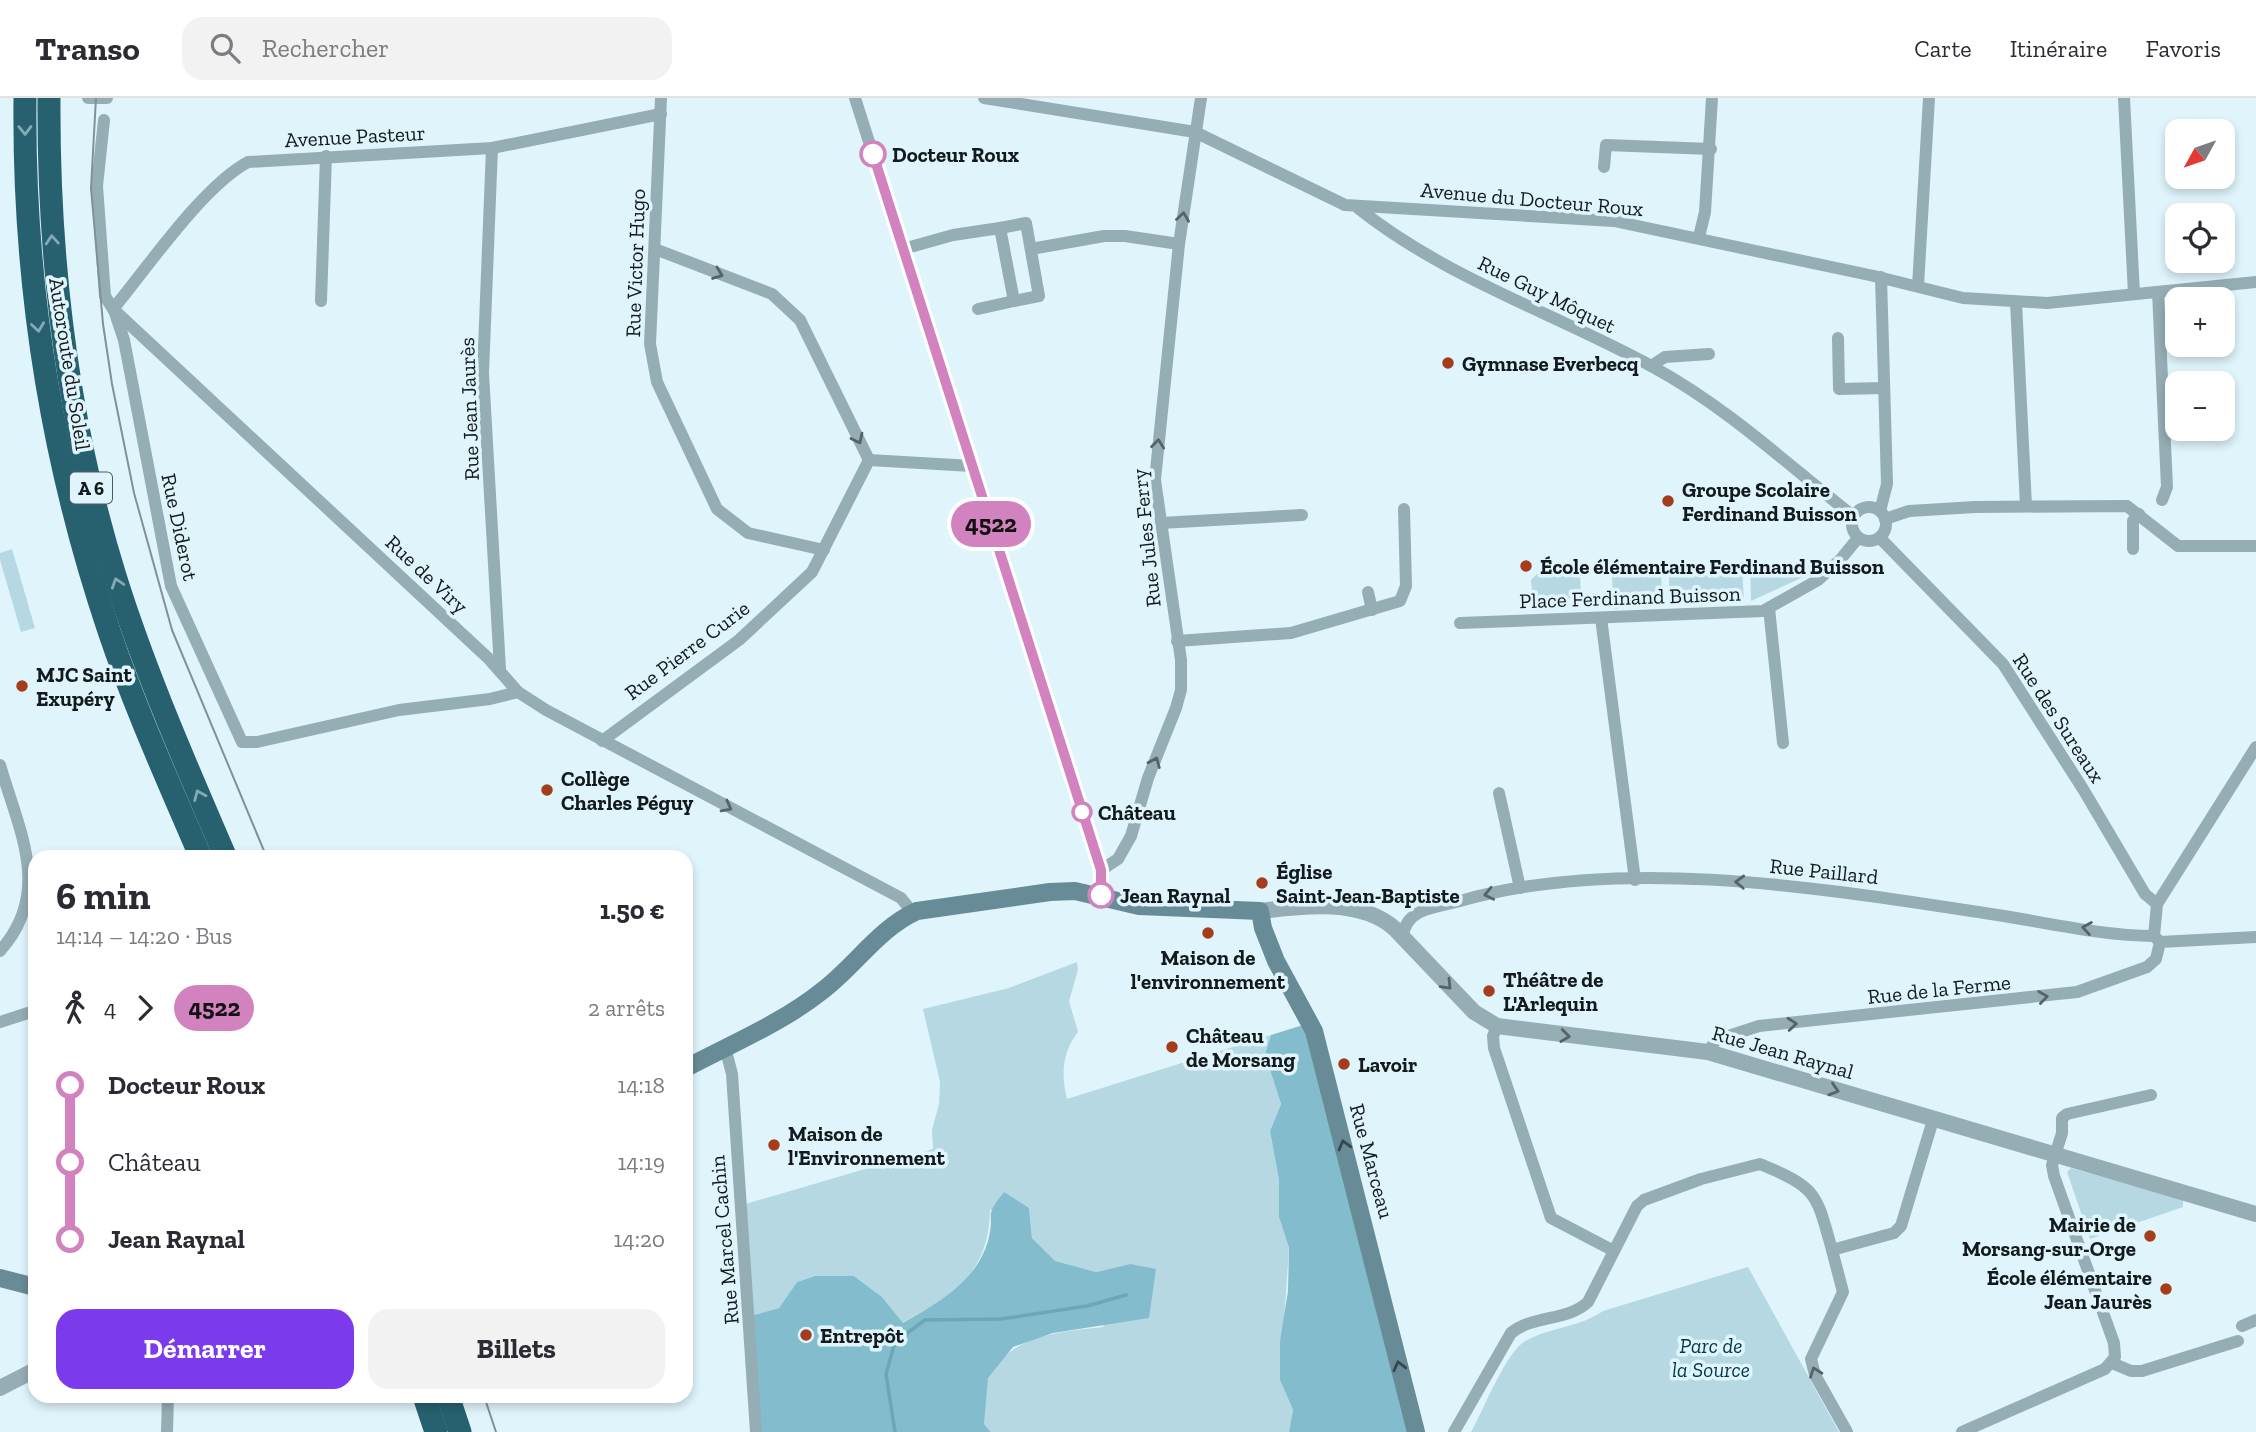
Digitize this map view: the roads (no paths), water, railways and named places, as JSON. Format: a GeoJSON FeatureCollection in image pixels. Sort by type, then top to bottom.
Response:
{"type":"FeatureCollection","features":[{"type":"Feature","properties":{"kind":"highway","name":"Autoroute du Soleil"},"geometry":{"type":"LineString","coordinates":[[25,98],[31,266],[44,372],[64,475],[110,633],[198,850]]}},
{"type":"Feature","properties":{"kind":"highway","name":"Autoroute du Soleil"},"geometry":{"type":"LineString","coordinates":[[49,98],[55,267],[66,365],[87,470],[114,573],[136,639],[223,850]]}},
{"type":"Feature","properties":{"kind":"highway"},"geometry":{"type":"LineString","coordinates":[[426,1403],[436,1432]]}},
{"type":"Feature","properties":{"kind":"highway"},"geometry":{"type":"LineString","coordinates":[[451,1403],[460,1432]]}},
{"type":"Feature","properties":{"kind":"main road","name":"Rue Jean Raynal"},"geometry":{"type":"LineString","coordinates":[[913,913],[936,906],[1050,892],[1101,895],[1139,906],[1260,911]]}},
{"type":"Feature","properties":{"kind":"main road","name":"Rue Marceau"},"geometry":{"type":"LineString","coordinates":[[1260,911],[1263,928],[1276,961],[1314,1031],[1416,1432]]}},
{"type":"Feature","properties":{"kind":"main road"},"geometry":{"type":"LineString","coordinates":[[693,1065],[821,992],[888,930],[913,913]]}},
{"type":"Feature","properties":{"kind":"main road"},"geometry":{"type":"LineString","coordinates":[[0,1278],[28,1285]]}},
{"type":"Feature","properties":{"kind":"street"},"geometry":{"type":"LineString","coordinates":[[88,98],[106,98]]}},
{"type":"Feature","properties":{"kind":"street","name":"Rue Victor Hugo"},"geometry":{"type":"LineString","coordinates":[[662,98],[650,344],[657,382],[717,509],[748,533],[824,550]]}},
{"type":"Feature","properties":{"kind":"street"},"geometry":{"type":"LineString","coordinates":[[855,98],[1101,870],[1101,895]]}},
{"type":"Feature","properties":{"kind":"street","name":"Avenue du Docteur Roux"},"geometry":{"type":"LineString","coordinates":[[984,98],[1195,132],[1358,208],[1405,208],[1614,221],[1881,277],[1963,298],[2047,303],[2256,282]]}},
{"type":"Feature","properties":{"kind":"street","name":"Rue Jules Ferry"},"geometry":{"type":"LineString","coordinates":[[1101,870],[1118,859],[1134,827],[1148,778],[1181,690],[1156,472],[1179,244],[1201,98]]}},
{"type":"Feature","properties":{"kind":"street"},"geometry":{"type":"LineString","coordinates":[[1699,237],[1705,212],[1711,149],[1712,98]]}},
{"type":"Feature","properties":{"kind":"street"},"geometry":{"type":"LineString","coordinates":[[1918,286],[1929,98]]}},
{"type":"Feature","properties":{"kind":"street"},"geometry":{"type":"LineString","coordinates":[[2124,98],[2134,294]]}},
{"type":"Feature","properties":{"kind":"street","name":"Avenue Pasteur"},"geometry":{"type":"LineString","coordinates":[[113,309],[210,192],[233,171],[262,159],[492,148],[661,114]]}},
{"type":"Feature","properties":{"kind":"street"},"geometry":{"type":"LineString","coordinates":[[104,120],[97,186],[106,296],[113,309]]}},
{"type":"Feature","properties":{"kind":"street"},"geometry":{"type":"LineString","coordinates":[[1604,167],[1606,145],[1711,149]]}},
{"type":"Feature","properties":{"kind":"street","name":"Rue Jean Jaurès"},"geometry":{"type":"LineString","coordinates":[[492,148],[483,373],[500,669]]}},
{"type":"Feature","properties":{"kind":"street"},"geometry":{"type":"LineString","coordinates":[[321,301],[327,156]]}},
{"type":"Feature","properties":{"kind":"street","name":"Rue Guy Môquet"},"geometry":{"type":"LineString","coordinates":[[1358,208],[1403,241],[1511,300],[1651,366],[1744,425],[1853,516]]}},
{"type":"Feature","properties":{"kind":"street"},"geometry":{"type":"LineString","coordinates":[[903,249],[953,235],[1026,223],[1039,296],[978,309]]}},
{"type":"Feature","properties":{"kind":"street"},"geometry":{"type":"LineString","coordinates":[[1000,228],[1014,301]]}},
{"type":"Feature","properties":{"kind":"street"},"geometry":{"type":"LineString","coordinates":[[1031,249],[1125,236],[1179,244]]}},
{"type":"Feature","properties":{"kind":"street"},"geometry":{"type":"LineString","coordinates":[[655,249],[772,294],[800,320],[869,460],[972,466]]}},
{"type":"Feature","properties":{"kind":"street"},"geometry":{"type":"LineString","coordinates":[[1881,277],[1887,484],[1883,515],[1886,529],[1880,538],[1869,542],[1858,538],[1852,528],[1853,516],[1866,507],[1883,515],[1909,511],[2026,506],[2127,506],[2178,546],[2256,546]]}},
{"type":"Feature","properties":{"kind":"street"},"geometry":{"type":"LineString","coordinates":[[2158,292],[2167,487],[2162,500]]}},
{"type":"Feature","properties":{"kind":"street"},"geometry":{"type":"LineString","coordinates":[[2016,302],[2026,506]]}},
{"type":"Feature","properties":{"kind":"street","name":"Rue de Viry"},"geometry":{"type":"LineString","coordinates":[[113,309],[500,669],[518,692],[602,741],[901,898],[913,913]]}},
{"type":"Feature","properties":{"kind":"street","name":"Rue Diderot"},"geometry":{"type":"LineString","coordinates":[[113,309],[124,341],[171,586],[243,742],[257,742],[399,710],[490,699],[518,692]]}},
{"type":"Feature","properties":{"kind":"street"},"geometry":{"type":"LineString","coordinates":[[1838,338],[1839,389],[1884,388]]}},
{"type":"Feature","properties":{"kind":"street"},"geometry":{"type":"LineString","coordinates":[[1651,366],[1665,357],[1709,354]]}},
{"type":"Feature","properties":{"kind":"street","name":"Rue Pierre Curie"},"geometry":{"type":"LineString","coordinates":[[602,741],[739,639],[812,572],[869,460]]}},
{"type":"Feature","properties":{"kind":"street"},"geometry":{"type":"LineString","coordinates":[[1177,641],[1291,633],[1400,601],[1405,593],[1404,509]]}},
{"type":"Feature","properties":{"kind":"street"},"geometry":{"type":"LineString","coordinates":[[2133,549],[2133,521],[2138,514]]}},
{"type":"Feature","properties":{"kind":"street"},"geometry":{"type":"LineString","coordinates":[[1161,523],[1302,515]]}},
{"type":"Feature","properties":{"kind":"street","name":"Place Ferdinand Buisson"},"geometry":{"type":"LineString","coordinates":[[1460,623],[1748,613],[1769,608],[1818,580],[1840,560],[1858,538]]}},
{"type":"Feature","properties":{"kind":"street","name":"Rue des Sureaux"},"geometry":{"type":"LineString","coordinates":[[1880,538],[2003,664],[2090,800],[2145,894],[2157,904]]}},
{"type":"Feature","properties":{"kind":"street"},"geometry":{"type":"LineString","coordinates":[[1368,592],[1372,610]]}},
{"type":"Feature","properties":{"kind":"street"},"geometry":{"type":"LineString","coordinates":[[1769,608],[1783,743]]}},
{"type":"Feature","properties":{"kind":"street"},"geometry":{"type":"LineString","coordinates":[[1601,618],[1635,880]]}},
{"type":"Feature","properties":{"kind":"street"},"geometry":{"type":"LineString","coordinates":[[2157,939],[2157,904],[2256,747]]}},
{"type":"Feature","properties":{"kind":"street"},"geometry":{"type":"LineString","coordinates":[[0,765],[28,870]]}},
{"type":"Feature","properties":{"kind":"street"},"geometry":{"type":"LineString","coordinates":[[1499,793],[1520,888]]}},
{"type":"Feature","properties":{"kind":"street","name":"Rue Paillard"},"geometry":{"type":"LineString","coordinates":[[1403,937],[1404,925],[1412,915],[1520,888],[1551,882],[1635,880],[1747,882],[1826,889],[2157,939],[2256,937]]}},
{"type":"Feature","properties":{"kind":"street"},"geometry":{"type":"LineString","coordinates":[[0,951],[23,916],[28,894]]}},
{"type":"Feature","properties":{"kind":"street","name":"Rue Jean Raynal"},"geometry":{"type":"LineString","coordinates":[[1260,911],[1311,906],[1380,917],[1403,937],[1474,1012],[1497,1026],[1708,1052],[2256,1214]]}},
{"type":"Feature","properties":{"kind":"street","name":"Rue de la Ferme"},"geometry":{"type":"LineString","coordinates":[[1708,1052],[1716,1040],[1759,1026],[2077,992],[2147,967],[2155,959],[2157,939]]}},
{"type":"Feature","properties":{"kind":"street"},"geometry":{"type":"LineString","coordinates":[[0,1022],[28,1013]]}},
{"type":"Feature","properties":{"kind":"street"},"geometry":{"type":"LineString","coordinates":[[1497,1026],[1493,1036],[1494,1048],[1551,1218],[1614,1251]]}},
{"type":"Feature","properties":{"kind":"street","name":"Rue Marcel Cachin"},"geometry":{"type":"LineString","coordinates":[[725,1047],[732,1074],[756,1432]]}},
{"type":"Feature","properties":{"kind":"street"},"geometry":{"type":"LineString","coordinates":[[1967,1431],[2105,1369],[2112,1363],[2116,1351],[2114,1343],[2054,1176],[2054,1155],[2062,1133],[2062,1118],[2067,1114],[2151,1095]]}},
{"type":"Feature","properties":{"kind":"street"},"geometry":{"type":"LineString","coordinates":[[1832,1250],[1894,1233],[1901,1226],[1933,1120]]}},
{"type":"Feature","properties":{"kind":"street"},"geometry":{"type":"LineString","coordinates":[[1454,1432],[1511,1334],[1524,1324],[1583,1307],[1637,1206],[1644,1200],[1752,1163],[1774,1170],[1812,1192],[1817,1199],[1843,1292],[1814,1352],[1812,1365],[1847,1432]]}},
{"type":"Feature","properties":{"kind":"street"},"geometry":{"type":"LineString","coordinates":[[2242,1326],[2256,1320]]}},
{"type":"Feature","properties":{"kind":"street"},"geometry":{"type":"LineString","coordinates":[[2112,1363],[2131,1371],[2142,1371],[2238,1341]]}},
{"type":"Feature","properties":{"kind":"street"},"geometry":{"type":"LineString","coordinates":[[0,1388],[28,1374]]}},
{"type":"Feature","properties":{"kind":"street"},"geometry":{"type":"LineString","coordinates":[[167,1432],[168,1403]]}},
{"type":"Feature","properties":{"kind":"waterway"},"geometry":{"type":"LineString","coordinates":[[895,1432],[886,1374],[895,1342],[925,1320],[1001,1319],[1087,1306],[1126,1295]]}},
{"type":"Feature","properties":{"kind":"tram line"},"geometry":{"type":"LineString","coordinates":[[96,98],[91,188],[103,324],[134,493],[172,630],[264,850]]}},
{"type":"Feature","properties":{"kind":"tram line"},"geometry":{"type":"LineString","coordinates":[[486,1403],[496,1432]]}},
{"type":"Feature","properties":{"kind":"place","name":"Docteur Roux"},"geometry":{"type":"Point","coordinates":[873,154]}},
{"type":"Feature","properties":{"kind":"place","name":"Gymnase Everbecq"},"geometry":{"type":"Point","coordinates":[1448,363]}},
{"type":"Feature","properties":{"kind":"place","name":"Groupe Scolaire Ferdinand Buisson"},"geometry":{"type":"Point","coordinates":[1668,501]}},
{"type":"Feature","properties":{"kind":"place","name":"École élémentaire Ferdinand Buisson"},"geometry":{"type":"Point","coordinates":[1526,566]}},
{"type":"Feature","properties":{"kind":"place","name":"MJC Saint Exupéry"},"geometry":{"type":"Point","coordinates":[22,686]}},
{"type":"Feature","properties":{"kind":"place","name":"Collège Charles Péguy"},"geometry":{"type":"Point","coordinates":[547,790]}},
{"type":"Feature","properties":{"kind":"place","name":"Château"},"geometry":{"type":"Point","coordinates":[1082,812]}},
{"type":"Feature","properties":{"kind":"place","name":"Église Saint-Jean-Baptiste"},"geometry":{"type":"Point","coordinates":[1262,883]}},
{"type":"Feature","properties":{"kind":"place","name":"Jean Raynal"},"geometry":{"type":"Point","coordinates":[1101,895]}},
{"type":"Feature","properties":{"kind":"place","name":"Maison de l'environnement"},"geometry":{"type":"Point","coordinates":[1208,933]}},
{"type":"Feature","properties":{"kind":"place","name":"Théâtre de L'Arlequin"},"geometry":{"type":"Point","coordinates":[1489,991]}},
{"type":"Feature","properties":{"kind":"place","name":"Château de Morsang"},"geometry":{"type":"Point","coordinates":[1172,1047]}},
{"type":"Feature","properties":{"kind":"place","name":"Lavoir"},"geometry":{"type":"Point","coordinates":[1344,1064]}},
{"type":"Feature","properties":{"kind":"place","name":"Maison de l'Environnement"},"geometry":{"type":"Point","coordinates":[774,1145]}},
{"type":"Feature","properties":{"kind":"place","name":"Mairie de Morsang-sur-Orge"},"geometry":{"type":"Point","coordinates":[2150,1236]}},
{"type":"Feature","properties":{"kind":"place","name":"École élémentaire Jean Jaurès"},"geometry":{"type":"Point","coordinates":[2166,1289]}},
{"type":"Feature","properties":{"kind":"place","name":"Entrepôt"},"geometry":{"type":"Point","coordinates":[806,1335]}},
{"type":"Feature","properties":{"kind":"park label","name":"Parc de la Source"},"geometry":{"type":"Point","coordinates":[1711,1357]}}]}
